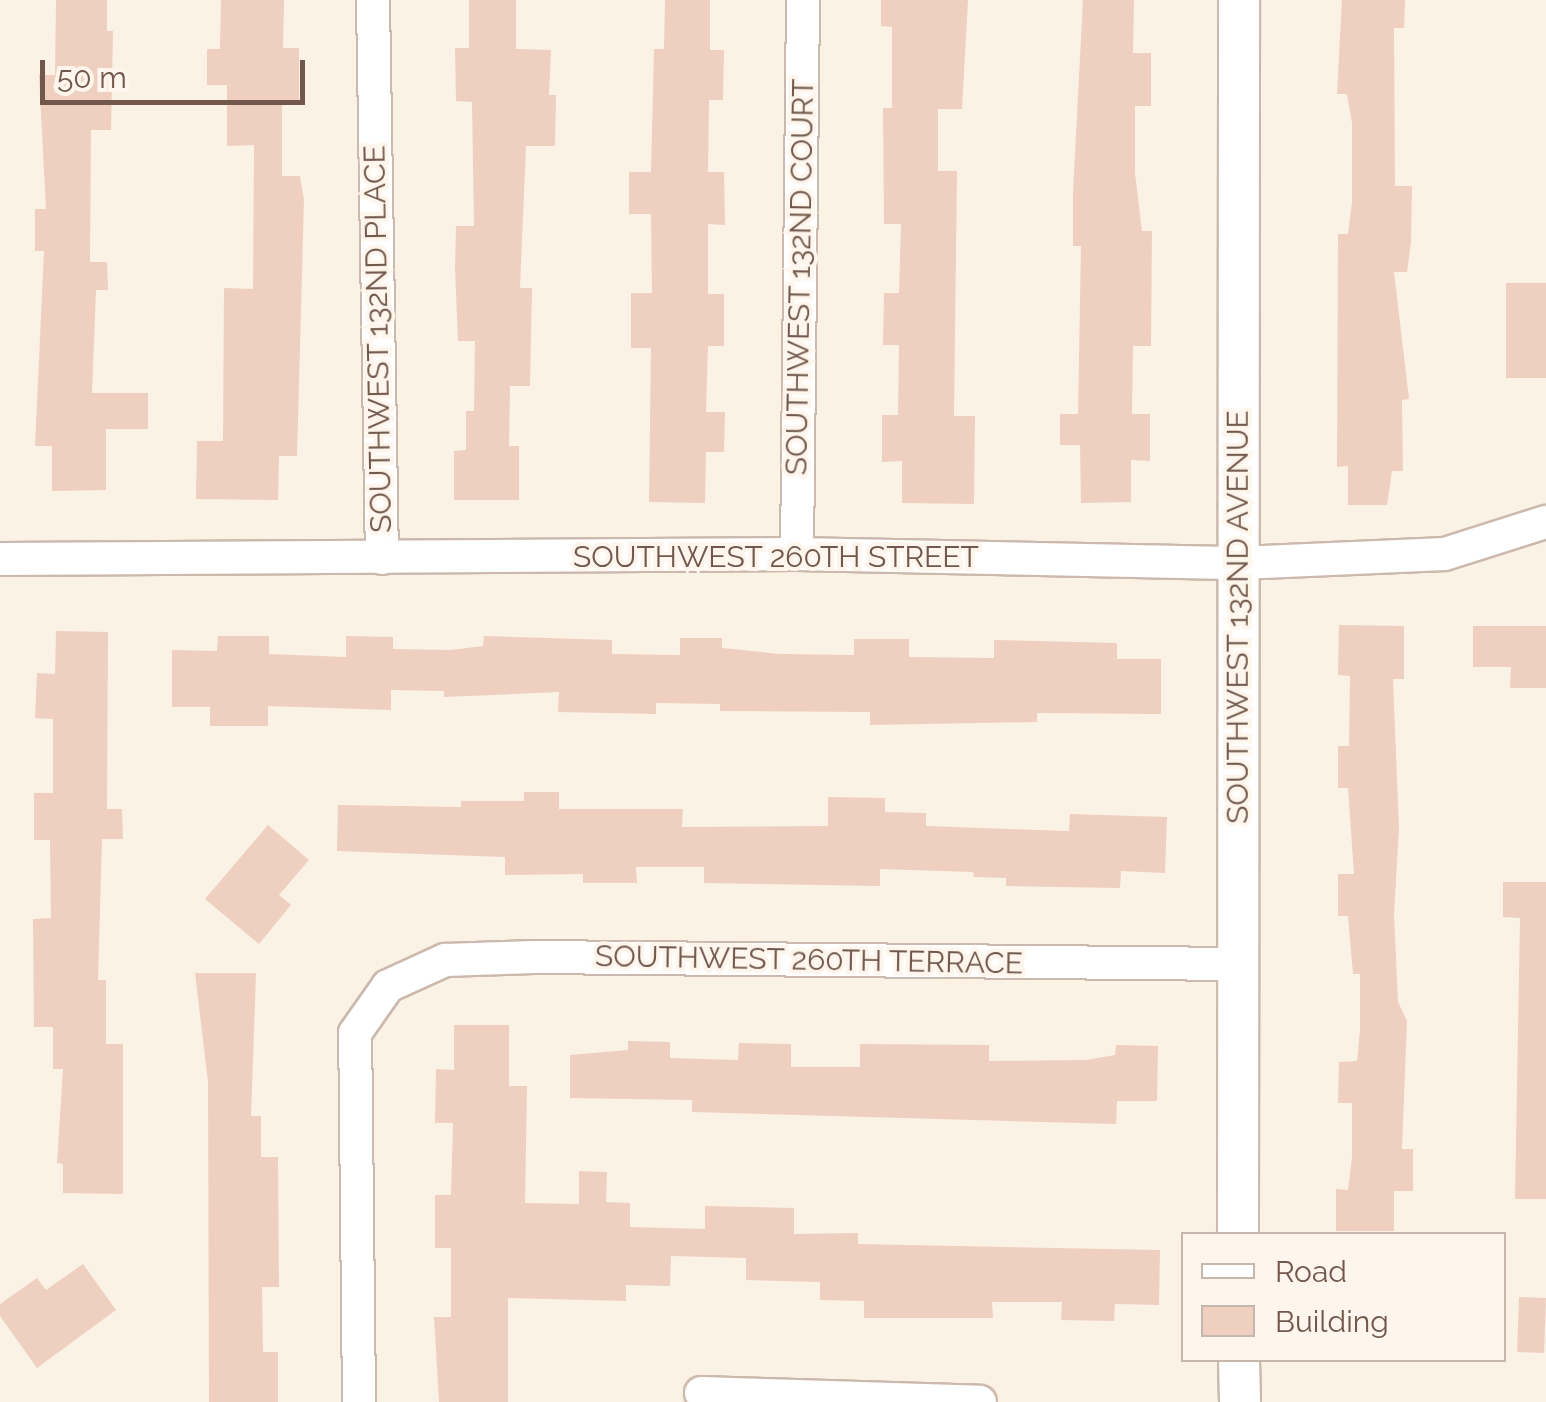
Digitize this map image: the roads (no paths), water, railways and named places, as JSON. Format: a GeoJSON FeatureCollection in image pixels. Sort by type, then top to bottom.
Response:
{"type":"FeatureCollection","features":[{"type":"Feature","properties":{"kind":"street","name":"SOUTHWEST 132ND PLACE"},"geometry":{"type":"LineString","coordinates":[[373,0],[382,558]]}},
{"type":"Feature","properties":{"kind":"street","name":"SOUTHWEST 132ND COURT"},"geometry":{"type":"LineString","coordinates":[[797,554],[803,0]]}},
{"type":"Feature","properties":{"kind":"street","name":"SOUTHWEST 132ND AVENUE"},"geometry":{"type":"LineString","coordinates":[[1238,1232],[1239,0]]}},
{"type":"Feature","properties":{"kind":"street","name":"SOUTHWEST 260TH STREET"},"geometry":{"type":"LineString","coordinates":[[0,559],[797,554],[1240,564],[1445,554],[1546,522]]}},
{"type":"Feature","properties":{"kind":"street","name":"SOUTHWEST 260TH TERRACE"},"geometry":{"type":"LineString","coordinates":[[359,1402],[355,1033],[388,986],[446,960],[534,957],[1236,964]]}},
{"type":"Feature","properties":{"kind":"street"},"geometry":{"type":"LineString","coordinates":[[1240,1362],[1240,1402]]}},
{"type":"Feature","properties":{"kind":"street"},"geometry":{"type":"LineString","coordinates":[[701,1393],[980,1402]]}}]}
